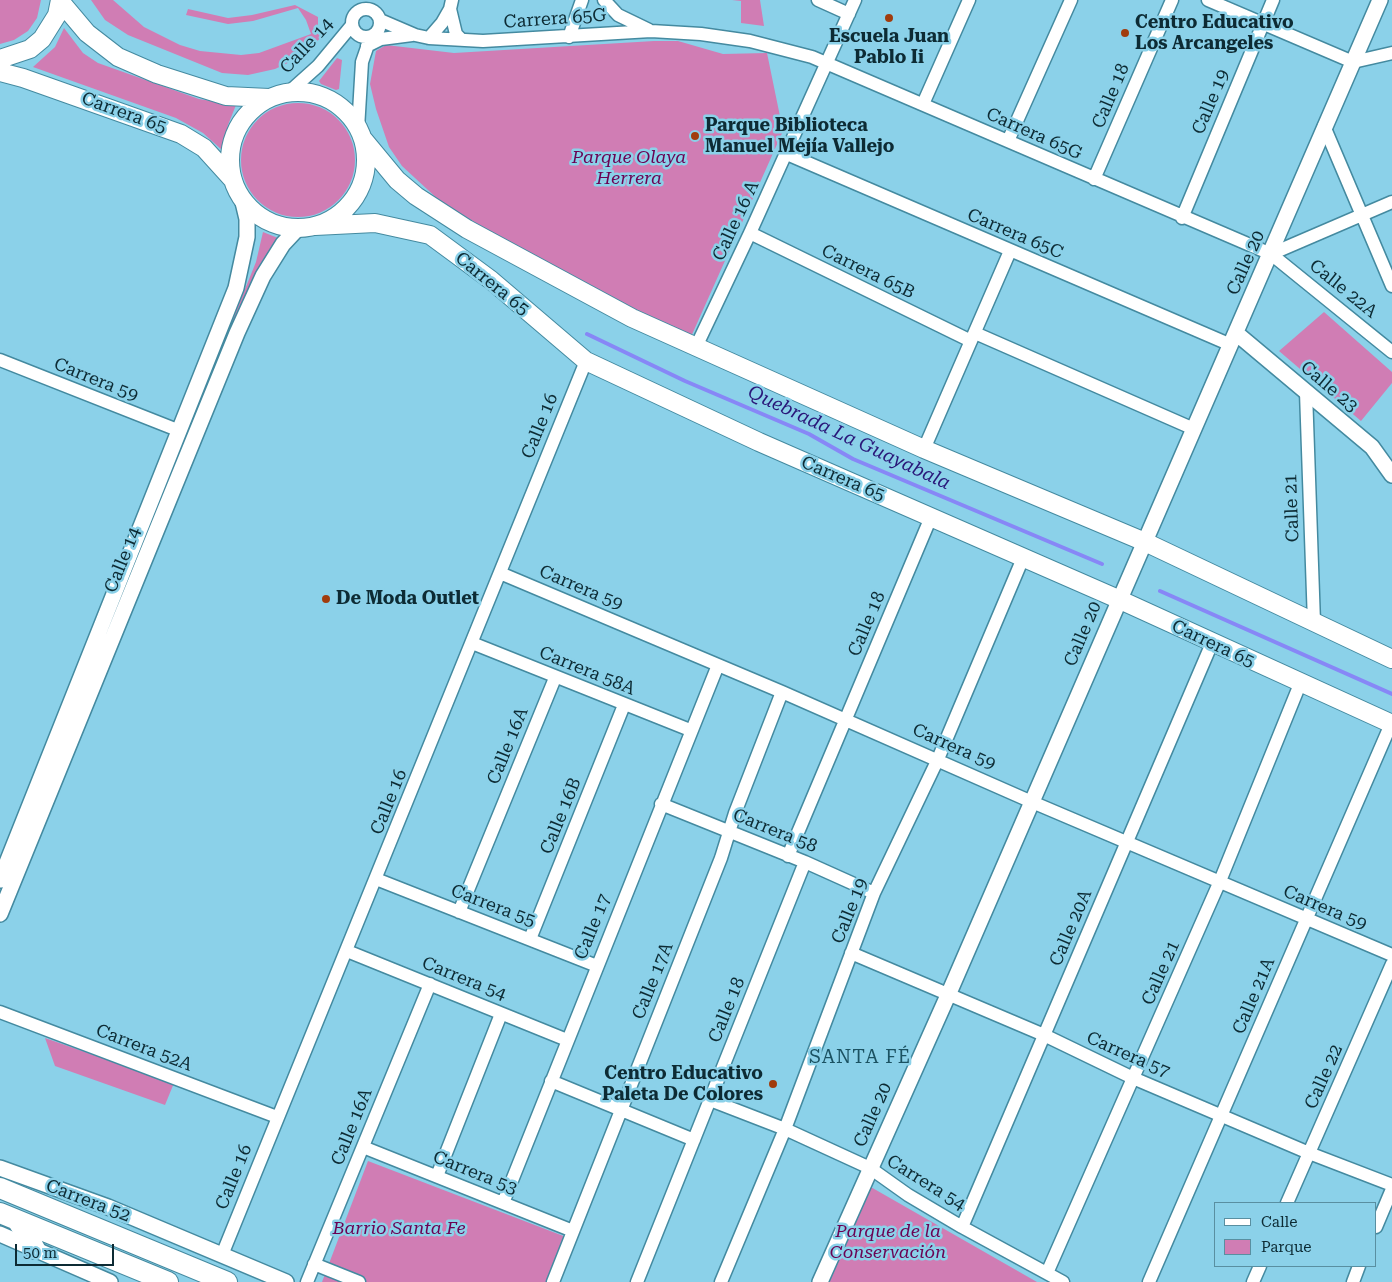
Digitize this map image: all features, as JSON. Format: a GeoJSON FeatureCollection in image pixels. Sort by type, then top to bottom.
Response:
{"type":"FeatureCollection","features":[{"type":"Feature","properties":{"kind":"main road"},"geometry":{"type":"LineString","coordinates":[[0,59],[30,49],[42,39],[57,15],[60,0]]}},
{"type":"Feature","properties":{"kind":"main road"},"geometry":{"type":"LineString","coordinates":[[60,0],[87,33],[118,57],[157,74],[226,96],[270,98]]}},
{"type":"Feature","properties":{"kind":"main road","name":"Carrera 65"},"geometry":{"type":"LineString","coordinates":[[0,72],[181,134],[204,148],[233,180]]}},
{"type":"Feature","properties":{"kind":"main road"},"geometry":{"type":"LineString","coordinates":[[289,92],[306,92],[322,96],[337,104],[349,115],[360,134],[366,157],[364,175],[357,193],[346,208],[332,219],[306,227],[271,222],[260,216],[242,198],[233,180],[230,164],[231,148],[236,132],[250,112],[270,98],[289,92]]}},
{"type":"Feature","properties":{"kind":"main road","name":"Carrera 65"},"geometry":{"type":"LineString","coordinates":[[360,134],[397,180],[410,191],[460,225],[568,285],[696,347],[924,449],[1145,542],[1392,659]]}},
{"type":"Feature","properties":{"kind":"main road","name":"Carrera 65"},"geometry":{"type":"LineString","coordinates":[[306,227],[375,223],[430,235],[491,280],[586,361],[759,442],[1118,599],[1300,684],[1391,724]]}},
{"type":"Feature","properties":{"kind":"main road"},"geometry":{"type":"LineString","coordinates":[[0,1176],[8,1191]]}},
{"type":"Feature","properties":{"kind":"main road","name":"Carrera 52"},"geometry":{"type":"LineString","coordinates":[[8,1191],[227,1282]]}},
{"type":"Feature","properties":{"kind":"main road"},"geometry":{"type":"LineString","coordinates":[[9,1216],[36,1249]]}},
{"type":"Feature","properties":{"kind":"main road"},"geometry":{"type":"LineString","coordinates":[[9,1216],[168,1282]]}},
{"type":"Feature","properties":{"kind":"street"},"geometry":{"type":"LineString","coordinates":[[569,37],[582,0]]}},
{"type":"Feature","properties":{"kind":"street","name":"Carrera 65G"},"geometry":{"type":"LineString","coordinates":[[604,0],[618,16],[651,31]]}},
{"type":"Feature","properties":{"kind":"street"},"geometry":{"type":"LineString","coordinates":[[818,0],[849,14]]}},
{"type":"Feature","properties":{"kind":"street","name":"Calle 16 A"},"geometry":{"type":"LineString","coordinates":[[696,347],[787,154],[855,0]]}},
{"type":"Feature","properties":{"kind":"street"},"geometry":{"type":"LineString","coordinates":[[923,104],[969,0]]}},
{"type":"Feature","properties":{"kind":"street"},"geometry":{"type":"LineString","coordinates":[[1008,141],[1071,0]]}},
{"type":"Feature","properties":{"kind":"street","name":"Calle 18"},"geometry":{"type":"LineString","coordinates":[[1094,179],[1172,0]]}},
{"type":"Feature","properties":{"kind":"street"},"geometry":{"type":"LineString","coordinates":[[1208,0],[1353,62],[1392,53]]}},
{"type":"Feature","properties":{"kind":"street","name":"Calle 19"},"geometry":{"type":"LineString","coordinates":[[1182,218],[1273,0]]}},
{"type":"Feature","properties":{"kind":"street","name":"Calle 20"},"geometry":{"type":"LineString","coordinates":[[820,1282],[949,993],[1118,599],[1145,542],[1271,254],[1324,126],[1380,0]]}},
{"type":"Feature","properties":{"kind":"street"},"geometry":{"type":"LineString","coordinates":[[429,38],[451,5]]}},
{"type":"Feature","properties":{"kind":"street"},"geometry":{"type":"LineString","coordinates":[[451,5],[453,25],[462,40]]}},
{"type":"Feature","properties":{"kind":"street"},"geometry":{"type":"LineString","coordinates":[[360,134],[361,69],[368,42],[378,30],[380,20],[375,11],[365,8],[356,12],[352,25],[360,36],[368,42],[415,35]]}},
{"type":"Feature","properties":{"kind":"street","name":"Carrera 65G"},"geometry":{"type":"LineString","coordinates":[[380,20],[415,35],[429,38],[462,40],[569,37],[651,31],[701,34],[750,41],[794,51],[828,63],[1182,218],[1271,254]]}},
{"type":"Feature","properties":{"kind":"street","name":"Calle 14"},"geometry":{"type":"LineString","coordinates":[[289,92],[318,66],[352,25]]}},
{"type":"Feature","properties":{"kind":"street"},"geometry":{"type":"LineString","coordinates":[[1324,126],[1392,286]]}},
{"type":"Feature","properties":{"kind":"street","name":"Carrera 65C"},"geometry":{"type":"LineString","coordinates":[[787,154],[1010,251],[1233,339]]}},
{"type":"Feature","properties":{"kind":"street","name":"Calle 14"},"geometry":{"type":"LineString","coordinates":[[0,880],[180,431],[242,270],[247,237],[247,219],[242,198]]}},
{"type":"Feature","properties":{"kind":"street"},"geometry":{"type":"LineString","coordinates":[[1271,254],[1392,202]]}},
{"type":"Feature","properties":{"kind":"street","name":"Calle 14"},"geometry":{"type":"LineString","coordinates":[[0,914],[240,326],[263,276],[282,244],[306,227]]}},
{"type":"Feature","properties":{"kind":"street","name":"Carrera 65B"},"geometry":{"type":"LineString","coordinates":[[750,234],[973,337],[1194,429]]}},
{"type":"Feature","properties":{"kind":"street"},"geometry":{"type":"LineString","coordinates":[[924,449],[1010,251]]}},
{"type":"Feature","properties":{"kind":"street","name":"Calle 22A"},"geometry":{"type":"LineString","coordinates":[[1271,254],[1391,350]]}},
{"type":"Feature","properties":{"kind":"street","name":"Calle 23"},"geometry":{"type":"LineString","coordinates":[[1233,339],[1306,392],[1372,448],[1392,475]]}},
{"type":"Feature","properties":{"kind":"street","name":"Carrera 59"},"geometry":{"type":"LineString","coordinates":[[0,360],[180,431]]}},
{"type":"Feature","properties":{"kind":"street","name":"Calle 16"},"geometry":{"type":"LineString","coordinates":[[222,1255],[586,361]]}},
{"type":"Feature","properties":{"kind":"street","name":"Calle 21"},"geometry":{"type":"LineString","coordinates":[[1306,392],[1314,623]]}},
{"type":"Feature","properties":{"kind":"street","name":"Calle 18"},"geometry":{"type":"LineString","coordinates":[[788,856],[931,517]]}},
{"type":"Feature","properties":{"kind":"street","name":"Calle 19"},"geometry":{"type":"LineString","coordinates":[[721,1282],[785,1129],[874,893],[938,759],[1024,558]]}},
{"type":"Feature","properties":{"kind":"street","name":"Carrera 59"},"geometry":{"type":"LineString","coordinates":[[500,573],[845,719],[1032,802],[1392,956]]}},
{"type":"Feature","properties":{"kind":"street","name":"Carrera 58A"},"geometry":{"type":"LineString","coordinates":[[472,643],[555,678],[690,730]]}},
{"type":"Feature","properties":{"kind":"street","name":"Calle 20A"},"geometry":{"type":"LineString","coordinates":[[962,1227],[1212,643]]}},
{"type":"Feature","properties":{"kind":"street","name":"Calle 17"},"geometry":{"type":"LineString","coordinates":[[503,1203],[690,730],[718,665]]}},
{"type":"Feature","properties":{"kind":"street","name":"Calle 16A"},"geometry":{"type":"LineString","coordinates":[[459,912],[555,678]]}},
{"type":"Feature","properties":{"kind":"street","name":"Calle 21"},"geometry":{"type":"LineString","coordinates":[[1047,1273],[1220,881],[1300,684]]}},
{"type":"Feature","properties":{"kind":"street","name":"Calle 17A"},"geometry":{"type":"LineString","coordinates":[[553,1282],[721,858],[782,692]]}},
{"type":"Feature","properties":{"kind":"street","name":"Calle 16B"},"geometry":{"type":"LineString","coordinates":[[530,939],[624,705]]}},
{"type":"Feature","properties":{"kind":"street","name":"Calle 21A"},"geometry":{"type":"LineString","coordinates":[[1149,1282],[1391,724]]}},
{"type":"Feature","properties":{"kind":"street","name":"Carrera 58"},"geometry":{"type":"LineString","coordinates":[[661,804],[805,862],[874,893]]}},
{"type":"Feature","properties":{"kind":"street","name":"Calle 18"},"geometry":{"type":"LineString","coordinates":[[637,1282],[805,862]]}},
{"type":"Feature","properties":{"kind":"street","name":"Carrera 55"},"geometry":{"type":"LineString","coordinates":[[376,879],[597,966]]}},
{"type":"Feature","properties":{"kind":"street","name":"Carrera 54"},"geometry":{"type":"LineString","coordinates":[[347,951],[567,1040]]}},
{"type":"Feature","properties":{"kind":"street","name":"Carrera 57"},"geometry":{"type":"LineString","coordinates":[[852,953],[1044,1035],[1134,1078],[1222,1114],[1309,1153],[1392,1185]]}},
{"type":"Feature","properties":{"kind":"street","name":"Calle 22"},"geometry":{"type":"LineString","coordinates":[[1287,1202],[1392,964]]}},
{"type":"Feature","properties":{"kind":"street","name":"Calle 16A"},"geometry":{"type":"LineString","coordinates":[[307,1282],[430,984]]}},
{"type":"Feature","properties":{"kind":"street","name":"Carrera 52A"},"geometry":{"type":"LineString","coordinates":[[0,1012],[277,1117]]}},
{"type":"Feature","properties":{"kind":"street"},"geometry":{"type":"LineString","coordinates":[[437,1176],[502,1014]]}},
{"type":"Feature","properties":{"kind":"street"},"geometry":{"type":"LineString","coordinates":[[551,1081],[694,1140]]}},
{"type":"Feature","properties":{"kind":"street","name":"Carrera 54"},"geometry":{"type":"LineString","coordinates":[[710,1100],[785,1129],[870,1168],[908,1195],[962,1227],[1063,1282]]}},
{"type":"Feature","properties":{"kind":"street","name":"Carrera 53"},"geometry":{"type":"LineString","coordinates":[[363,1147],[573,1231]]}},
{"type":"Feature","properties":{"kind":"street","name":"Carrera 52"},"geometry":{"type":"LineString","coordinates":[[0,1168],[108,1207],[286,1282]]}},
{"type":"Feature","properties":{"kind":"street"},"geometry":{"type":"LineString","coordinates":[[1377,1225],[1392,1189]]}},
{"type":"Feature","properties":{"kind":"street"},"geometry":{"type":"LineString","coordinates":[[0,1234],[110,1282]]}},
{"type":"Feature","properties":{"kind":"street"},"geometry":{"type":"LineString","coordinates":[[314,1264],[359,1282]]}},
{"type":"Feature","properties":{"kind":"street"},"geometry":{"type":"LineString","coordinates":[[1253,1282],[1260,1267]]}},
{"type":"Feature","properties":{"kind":"street"},"geometry":{"type":"LineString","coordinates":[[1353,1282],[1360,1267]]}},
{"type":"Feature","properties":{"kind":"green space"},"geometry":{"type":"Polygon","coordinates":[[[0,0],[41,0],[37,18],[28,31],[14,40],[0,44],[0,0]]]}},
{"type":"Feature","properties":{"kind":"green space"},"geometry":{"type":"Polygon","coordinates":[[[91,0],[113,0],[144,27],[180,45],[200,51],[241,55],[259,53],[311,34],[306,20],[298,8],[253,21],[228,24],[186,15],[188,9],[228,18],[252,15],[295,5],[318,17],[318,32],[322,37],[294,60],[275,69],[248,75],[222,73],[128,35],[105,20],[91,0]]]}},
{"type":"Feature","properties":{"kind":"green space"},"geometry":{"type":"Polygon","coordinates":[[[732,0],[760,0],[764,26],[741,23],[741,1],[732,0]]]}},
{"type":"Feature","properties":{"kind":"green space"},"geometry":{"type":"Polygon","coordinates":[[[64,28],[83,53],[98,63],[199,99],[236,105],[228,125],[222,150],[203,133],[176,118],[33,67],[55,47],[64,28]]]}},
{"type":"Feature","properties":{"kind":"green space","name":"Parque Olaya Herrera"},"geometry":{"type":"Polygon","coordinates":[[[678,41],[723,54],[767,53],[783,131],[690,339],[571,280],[441,202],[402,166],[389,147],[370,84],[376,51],[386,45],[454,53],[678,41]]]}},
{"type":"Feature","properties":{"kind":"green space"},"geometry":{"type":"Polygon","coordinates":[[[337,58],[342,60],[339,89],[336,90],[321,84],[319,81],[337,58]]]}},
{"type":"Feature","properties":{"kind":"green space"},"geometry":{"type":"Polygon","coordinates":[[[298,103],[320,107],[338,120],[351,138],[355,160],[351,182],[338,200],[320,213],[298,217],[276,213],[258,200],[245,182],[241,160],[245,138],[258,120],[276,107],[298,103]]]}},
{"type":"Feature","properties":{"kind":"green space"},"geometry":{"type":"Polygon","coordinates":[[[263,232],[278,238],[261,263],[240,311],[0,894],[256,262],[263,232]]]}},
{"type":"Feature","properties":{"kind":"green space"},"geometry":{"type":"Polygon","coordinates":[[[1324,312],[1392,372],[1392,383],[1361,421],[1279,351],[1324,312]]]}},
{"type":"Feature","properties":{"kind":"green space"},"geometry":{"type":"Polygon","coordinates":[[[45,1038],[174,1083],[165,1105],[55,1066],[45,1038]]]}},
{"type":"Feature","properties":{"kind":"green space","name":"Barrio Santa Fe"},"geometry":{"type":"Polygon","coordinates":[[[368,1161],[566,1237],[548,1282],[322,1282],[368,1161]]]}},
{"type":"Feature","properties":{"kind":"green space","name":"Parque de la Conservación"},"geometry":{"type":"Polygon","coordinates":[[[869,1186],[1037,1282],[827,1282],[869,1186]]]}},
{"type":"Feature","properties":{"kind":"waterway","name":"Quebrada La Guayabala"},"geometry":{"type":"LineString","coordinates":[[587,334],[685,381],[809,434],[853,459],[1102,564]]}},
{"type":"Feature","properties":{"kind":"waterway","name":"Quebrada La Guayabala"},"geometry":{"type":"LineString","coordinates":[[1160,591],[1392,694]]}},
{"type":"Feature","properties":{"kind":"place","name":"Escuela Juan Pablo Ii"},"geometry":{"type":"Point","coordinates":[889,18]}},
{"type":"Feature","properties":{"kind":"place","name":"Centro Educativo Los Arcangeles"},"geometry":{"type":"Point","coordinates":[1125,33]}},
{"type":"Feature","properties":{"kind":"place","name":"Parque Biblioteca Manuel Mejía Vallejo"},"geometry":{"type":"Point","coordinates":[695,136]}},
{"type":"Feature","properties":{"kind":"place","name":"De Moda Outlet"},"geometry":{"type":"Point","coordinates":[326,599]}},
{"type":"Feature","properties":{"kind":"place","name":"Centro Educativo Paleta De Colores"},"geometry":{"type":"Point","coordinates":[773,1084]}},
{"type":"Feature","properties":{"kind":"district","name":"SANTA FÉ"},"geometry":{"type":"Point","coordinates":[860,1057]}}]}
